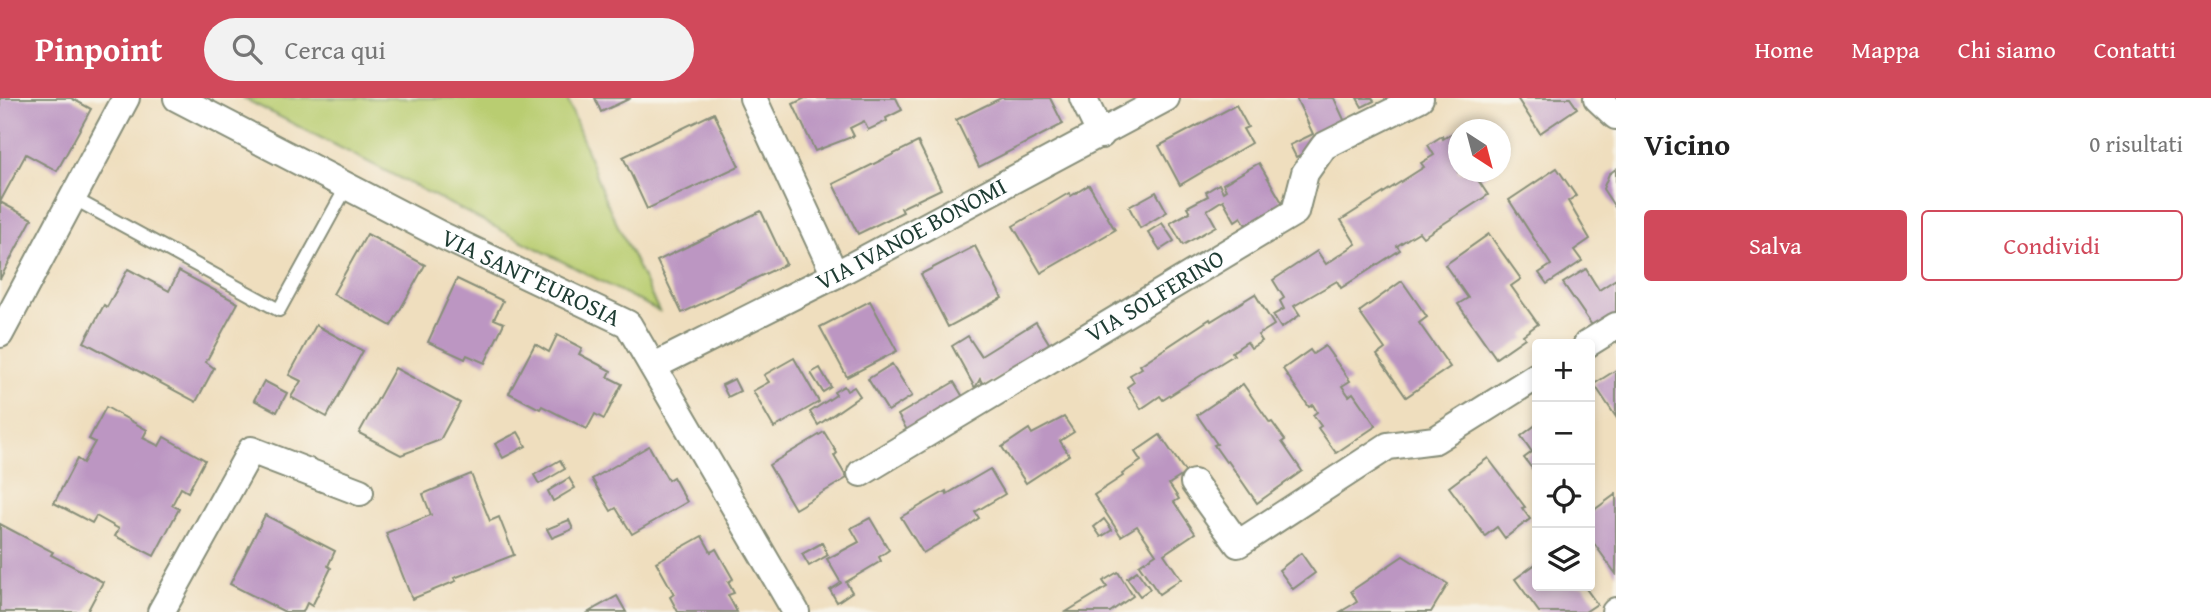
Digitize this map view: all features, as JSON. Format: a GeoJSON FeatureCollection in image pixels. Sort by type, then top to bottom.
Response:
{"type":"FeatureCollection","features":[{"type":"Feature","properties":{"kind":"street"},"geometry":{"type":"LineString","coordinates":[[0,334],[126,98]]}},
{"type":"Feature","properties":{"kind":"street","name":"VIA SANT'EUROSIA"},"geometry":{"type":"LineString","coordinates":[[177,98],[454,241],[628,324],[796,612]]}},
{"type":"Feature","properties":{"kind":"street"},"geometry":{"type":"LineString","coordinates":[[753,98],[835,275]]}},
{"type":"Feature","properties":{"kind":"street"},"geometry":{"type":"LineString","coordinates":[[1083,98],[1101,135]]}},
{"type":"Feature","properties":{"kind":"street","name":"VIA IVANOE BONOMI"},"geometry":{"type":"LineString","coordinates":[[654,366],[835,275],[1166,98]]}},
{"type":"Feature","properties":{"kind":"street","name":"VIA SOLFERINO"},"geometry":{"type":"LineString","coordinates":[[861,473],[1295,212],[1305,173],[1324,146],[1420,98]]}},
{"type":"Feature","properties":{"kind":"street"},"geometry":{"type":"LineString","coordinates":[[1597,98],[1616,116]]}},
{"type":"Feature","properties":{"kind":"street"},"geometry":{"type":"LineString","coordinates":[[1595,339],[1616,326]]}},
{"type":"Feature","properties":{"kind":"street"},"geometry":{"type":"LineString","coordinates":[[1194,483],[1238,544],[1388,446],[1435,440],[1532,379]]}},
{"type":"Feature","properties":{"kind":"street"},"geometry":{"type":"LineString","coordinates":[[161,612],[251,450],[360,492]]}},
{"type":"Feature","properties":{"kind":"lane"},"geometry":{"type":"LineString","coordinates":[[72,198],[279,310],[347,186]]}},
{"type":"Feature","properties":{"kind":"green space"},"geometry":{"type":"Polygon","coordinates":[[[243,98],[567,98],[604,197],[659,311],[243,98]]]}},
{"type":"Feature","properties":{"kind":"building"},"geometry":{"type":"Polygon","coordinates":[[[0,98],[71,98],[91,109],[57,171],[26,154],[0,202],[0,98]]]}},
{"type":"Feature","properties":{"kind":"building"},"geometry":{"type":"Polygon","coordinates":[[[595,98],[631,98],[601,112],[595,98]]]}},
{"type":"Feature","properties":{"kind":"building"},"geometry":{"type":"Polygon","coordinates":[[[805,98],[896,98],[902,110],[868,130],[864,121],[850,128],[854,136],[815,151],[793,104],[805,98]]]}},
{"type":"Feature","properties":{"kind":"building"},"geometry":{"type":"Polygon","coordinates":[[[1001,98],[1050,98],[1063,124],[979,167],[956,120],[1001,98]]]}},
{"type":"Feature","properties":{"kind":"building"},"geometry":{"type":"Polygon","coordinates":[[[1296,98],[1334,98],[1346,124],[1319,146],[1296,157],[1290,145],[1313,134],[1296,98]]]}},
{"type":"Feature","properties":{"kind":"building"},"geometry":{"type":"Polygon","coordinates":[[[1357,98],[1372,98],[1374,101],[1362,107],[1357,98]]]}},
{"type":"Feature","properties":{"kind":"building"},"geometry":{"type":"Polygon","coordinates":[[[1517,98],[1570,98],[1577,108],[1540,133],[1517,98]]]}},
{"type":"Feature","properties":{"kind":"building"},"geometry":{"type":"Polygon","coordinates":[[[1236,105],[1248,127],[1243,129],[1251,143],[1180,185],[1159,146],[1236,105]]]}},
{"type":"Feature","properties":{"kind":"building"},"geometry":{"type":"Polygon","coordinates":[[[714,113],[739,166],[647,209],[623,157],[714,113]]]}},
{"type":"Feature","properties":{"kind":"building"},"geometry":{"type":"Polygon","coordinates":[[[1442,136],[1443,139],[1448,136],[1448,182],[1479,182],[1488,195],[1423,237],[1419,232],[1409,238],[1397,246],[1400,250],[1341,288],[1337,281],[1294,306],[1300,315],[1281,328],[1273,315],[1284,309],[1280,301],[1284,298],[1273,280],[1317,251],[1326,264],[1356,244],[1341,220],[1424,167],[1421,163],[1434,155],[1428,145],[1442,136]]]}},
{"type":"Feature","properties":{"kind":"building"},"geometry":{"type":"Polygon","coordinates":[[[918,142],[941,189],[901,208],[903,212],[858,234],[833,184],[918,142]]]}},
{"type":"Feature","properties":{"kind":"building"},"geometry":{"type":"Polygon","coordinates":[[[1259,163],[1287,211],[1250,232],[1241,217],[1235,221],[1223,200],[1207,210],[1216,226],[1183,245],[1170,223],[1190,212],[1187,207],[1208,196],[1206,192],[1219,184],[1223,192],[1226,190],[1223,184],[1259,163]]]}},
{"type":"Feature","properties":{"kind":"building"},"geometry":{"type":"Polygon","coordinates":[[[1557,168],[1576,196],[1568,201],[1590,239],[1574,250],[1582,261],[1547,284],[1539,273],[1551,265],[1509,200],[1557,168]]]}},
{"type":"Feature","properties":{"kind":"building"},"geometry":{"type":"Polygon","coordinates":[[[1616,169],[1616,209],[1603,189],[1609,174],[1616,169]]]}},
{"type":"Feature","properties":{"kind":"building"},"geometry":{"type":"Polygon","coordinates":[[[1089,185],[1115,230],[1041,273],[1013,226],[1069,193],[1071,196],[1089,185]]]}},
{"type":"Feature","properties":{"kind":"building"},"geometry":{"type":"Polygon","coordinates":[[[1156,192],[1167,212],[1140,228],[1129,207],[1156,192]]]}},
{"type":"Feature","properties":{"kind":"building"},"geometry":{"type":"Polygon","coordinates":[[[0,202],[32,219],[0,279],[0,202]]]}},
{"type":"Feature","properties":{"kind":"building"},"geometry":{"type":"Polygon","coordinates":[[[761,211],[786,264],[682,313],[657,261],[761,211]]]}},
{"type":"Feature","properties":{"kind":"building"},"geometry":{"type":"Polygon","coordinates":[[[1162,223],[1174,241],[1160,250],[1148,232],[1162,223]]]}},
{"type":"Feature","properties":{"kind":"building"},"geometry":{"type":"Polygon","coordinates":[[[367,234],[425,265],[391,326],[333,294],[367,234]]]}},
{"type":"Feature","properties":{"kind":"building"},"geometry":{"type":"Polygon","coordinates":[[[1489,234],[1521,279],[1511,286],[1538,324],[1523,335],[1525,338],[1496,358],[1458,304],[1468,298],[1445,265],[1489,234]]]}},
{"type":"Feature","properties":{"kind":"building"},"geometry":{"type":"Polygon","coordinates":[[[975,246],[1002,298],[948,327],[921,274],[975,246]]]}},
{"type":"Feature","properties":{"kind":"building"},"geometry":{"type":"Polygon","coordinates":[[[128,269],[169,291],[179,271],[238,303],[206,362],[214,368],[196,402],[84,342],[128,269]]]}},
{"type":"Feature","properties":{"kind":"building"},"geometry":{"type":"Polygon","coordinates":[[[1586,269],[1599,290],[1616,279],[1616,317],[1596,331],[1563,283],[1586,269]]]}},
{"type":"Feature","properties":{"kind":"building"},"geometry":{"type":"Polygon","coordinates":[[[457,279],[503,301],[494,319],[504,323],[485,363],[467,355],[465,359],[428,342],[457,279]]]}},
{"type":"Feature","properties":{"kind":"building"},"geometry":{"type":"Polygon","coordinates":[[[1402,281],[1427,317],[1419,323],[1450,367],[1406,397],[1377,355],[1385,349],[1359,312],[1402,281]]]}},
{"type":"Feature","properties":{"kind":"building"},"geometry":{"type":"Polygon","coordinates":[[[1255,294],[1274,325],[1258,335],[1262,341],[1251,348],[1247,342],[1232,352],[1234,355],[1163,400],[1160,396],[1141,409],[1127,387],[1134,382],[1130,375],[1142,368],[1140,365],[1210,319],[1211,321],[1255,294]]]}},
{"type":"Feature","properties":{"kind":"building"},"geometry":{"type":"Polygon","coordinates":[[[870,301],[897,351],[847,377],[820,327],[870,301]]]}},
{"type":"Feature","properties":{"kind":"building"},"geometry":{"type":"Polygon","coordinates":[[[1036,322],[1052,348],[984,386],[980,379],[975,388],[952,346],[968,336],[981,356],[1036,322]]]}},
{"type":"Feature","properties":{"kind":"building"},"geometry":{"type":"Polygon","coordinates":[[[316,325],[363,351],[327,417],[291,397],[301,381],[289,375],[316,325]]]}},
{"type":"Feature","properties":{"kind":"building"},"geometry":{"type":"Polygon","coordinates":[[[557,335],[582,348],[579,354],[611,371],[608,377],[622,384],[604,419],[595,414],[587,429],[509,393],[535,344],[549,352],[557,335]]]}},
{"type":"Feature","properties":{"kind":"building"},"geometry":{"type":"Polygon","coordinates":[[[1325,346],[1350,381],[1342,386],[1349,396],[1353,393],[1376,426],[1336,453],[1318,428],[1321,426],[1313,415],[1317,412],[1313,405],[1309,407],[1283,369],[1310,350],[1313,354],[1325,346]]]}},
{"type":"Feature","properties":{"kind":"building"},"geometry":{"type":"Polygon","coordinates":[[[794,358],[819,402],[774,428],[753,391],[769,382],[764,375],[794,358]]]}},
{"type":"Feature","properties":{"kind":"building"},"geometry":{"type":"Polygon","coordinates":[[[892,364],[912,396],[888,411],[868,379],[892,364]]]}},
{"type":"Feature","properties":{"kind":"building"},"geometry":{"type":"Polygon","coordinates":[[[395,368],[460,403],[440,440],[401,455],[359,433],[395,368]]]}},
{"type":"Feature","properties":{"kind":"building"},"geometry":{"type":"Polygon","coordinates":[[[820,368],[831,387],[823,392],[811,373],[820,368]]]}},
{"type":"Feature","properties":{"kind":"building"},"geometry":{"type":"Polygon","coordinates":[[[1616,370],[1616,417],[1595,386],[1616,370]]]}},
{"type":"Feature","properties":{"kind":"building"},"geometry":{"type":"Polygon","coordinates":[[[734,379],[740,391],[728,397],[722,385],[734,379]]]}},
{"type":"Feature","properties":{"kind":"building"},"geometry":{"type":"Polygon","coordinates":[[[264,381],[287,393],[277,412],[254,400],[264,381]]]}},
{"type":"Feature","properties":{"kind":"building"},"geometry":{"type":"Polygon","coordinates":[[[954,382],[966,402],[910,435],[898,415],[954,382]]]}},
{"type":"Feature","properties":{"kind":"building"},"geometry":{"type":"Polygon","coordinates":[[[1243,384],[1285,440],[1282,442],[1302,471],[1257,503],[1214,445],[1217,444],[1197,415],[1243,384]]]}},
{"type":"Feature","properties":{"kind":"building"},"geometry":{"type":"Polygon","coordinates":[[[844,386],[847,391],[854,387],[860,396],[818,425],[810,412],[836,395],[834,392],[844,386]]]}},
{"type":"Feature","properties":{"kind":"building"},"geometry":{"type":"Polygon","coordinates":[[[106,407],[147,430],[143,438],[159,446],[164,437],[205,460],[188,492],[181,488],[172,505],[179,509],[154,556],[115,536],[119,529],[96,516],[92,523],[54,503],[77,459],[83,463],[95,442],[89,439],[106,407]]]}},
{"type":"Feature","properties":{"kind":"building"},"geometry":{"type":"Polygon","coordinates":[[[1064,417],[1074,432],[1060,441],[1069,455],[1026,483],[1002,447],[1029,429],[1032,434],[1064,417]]]}},
{"type":"Feature","properties":{"kind":"building"},"geometry":{"type":"Polygon","coordinates":[[[1532,428],[1532,452],[1521,436],[1532,428]]]}},
{"type":"Feature","properties":{"kind":"building"},"geometry":{"type":"Polygon","coordinates":[[[518,432],[526,446],[503,458],[495,444],[518,432]]]}},
{"type":"Feature","properties":{"kind":"building"},"geometry":{"type":"Polygon","coordinates":[[[824,432],[837,453],[834,456],[847,478],[795,509],[769,465],[824,432]]]}},
{"type":"Feature","properties":{"kind":"building"},"geometry":{"type":"Polygon","coordinates":[[[1160,435],[1186,473],[1169,484],[1179,499],[1174,502],[1195,533],[1164,554],[1181,579],[1159,594],[1139,565],[1156,554],[1137,526],[1121,536],[1094,495],[1141,461],[1135,452],[1160,435]]]}},
{"type":"Feature","properties":{"kind":"building"},"geometry":{"type":"Polygon","coordinates":[[[649,446],[668,480],[673,477],[687,502],[632,534],[616,508],[611,511],[592,479],[649,446]]]}},
{"type":"Feature","properties":{"kind":"building"},"geometry":{"type":"Polygon","coordinates":[[[1532,452],[1532,468],[1524,458],[1532,452]]]}},
{"type":"Feature","properties":{"kind":"building"},"geometry":{"type":"Polygon","coordinates":[[[1488,458],[1525,507],[1522,508],[1530,519],[1505,538],[1497,527],[1485,536],[1449,487],[1488,458]]]}},
{"type":"Feature","properties":{"kind":"building"},"geometry":{"type":"Polygon","coordinates":[[[560,460],[565,469],[539,484],[534,475],[560,460]]]}},
{"type":"Feature","properties":{"kind":"building"},"geometry":{"type":"Polygon","coordinates":[[[990,469],[1005,494],[975,512],[979,518],[967,527],[923,553],[901,517],[990,469]]]}},
{"type":"Feature","properties":{"kind":"building"},"geometry":{"type":"Polygon","coordinates":[[[471,474],[490,521],[499,517],[514,555],[454,578],[456,581],[412,599],[386,533],[431,515],[423,494],[471,474]]]}},
{"type":"Feature","properties":{"kind":"building"},"geometry":{"type":"Polygon","coordinates":[[[569,478],[575,488],[553,501],[548,491],[569,478]]]}},
{"type":"Feature","properties":{"kind":"building"},"geometry":{"type":"Polygon","coordinates":[[[1616,494],[1616,574],[1595,545],[1595,509],[1616,494]]]}},
{"type":"Feature","properties":{"kind":"building"},"geometry":{"type":"Polygon","coordinates":[[[265,515],[335,551],[328,566],[331,568],[312,606],[307,603],[303,612],[285,612],[230,584],[265,515]]]}},
{"type":"Feature","properties":{"kind":"building"},"geometry":{"type":"Polygon","coordinates":[[[870,518],[889,550],[879,557],[881,561],[846,582],[852,592],[837,602],[830,590],[841,583],[827,559],[859,542],[851,528],[870,518]]]}},
{"type":"Feature","properties":{"kind":"building"},"geometry":{"type":"Polygon","coordinates":[[[1104,519],[1112,530],[1101,537],[1094,527],[1104,519]]]}},
{"type":"Feature","properties":{"kind":"building"},"geometry":{"type":"Polygon","coordinates":[[[569,520],[573,529],[552,538],[547,529],[569,520]]]}},
{"type":"Feature","properties":{"kind":"building"},"geometry":{"type":"Polygon","coordinates":[[[0,524],[103,582],[87,612],[0,612],[0,524]]]}},
{"type":"Feature","properties":{"kind":"building"},"geometry":{"type":"Polygon","coordinates":[[[702,536],[711,552],[716,549],[733,579],[728,582],[734,593],[728,595],[737,612],[678,612],[670,597],[674,594],[656,562],[702,536]]]}},
{"type":"Feature","properties":{"kind":"building"},"geometry":{"type":"Polygon","coordinates":[[[822,543],[828,555],[809,566],[802,554],[822,543]]]}},
{"type":"Feature","properties":{"kind":"building"},"geometry":{"type":"Polygon","coordinates":[[[1301,553],[1315,573],[1293,589],[1279,570],[1301,553]]]}},
{"type":"Feature","properties":{"kind":"building"},"geometry":{"type":"Polygon","coordinates":[[[1403,556],[1448,584],[1431,612],[1340,612],[1357,602],[1351,591],[1403,556]]]}},
{"type":"Feature","properties":{"kind":"building"},"geometry":{"type":"Polygon","coordinates":[[[1532,567],[1532,591],[1588,591],[1597,604],[1585,612],[1539,612],[1515,579],[1532,567]]]}},
{"type":"Feature","properties":{"kind":"building"},"geometry":{"type":"Polygon","coordinates":[[[1137,571],[1150,589],[1140,596],[1127,578],[1137,571]]]}},
{"type":"Feature","properties":{"kind":"building"},"geometry":{"type":"Polygon","coordinates":[[[1118,572],[1133,596],[1110,612],[1066,612],[1107,587],[1103,581],[1118,572]]]}},
{"type":"Feature","properties":{"kind":"building"},"geometry":{"type":"Polygon","coordinates":[[[617,596],[626,612],[589,612],[597,607],[617,596]]]}}]}
